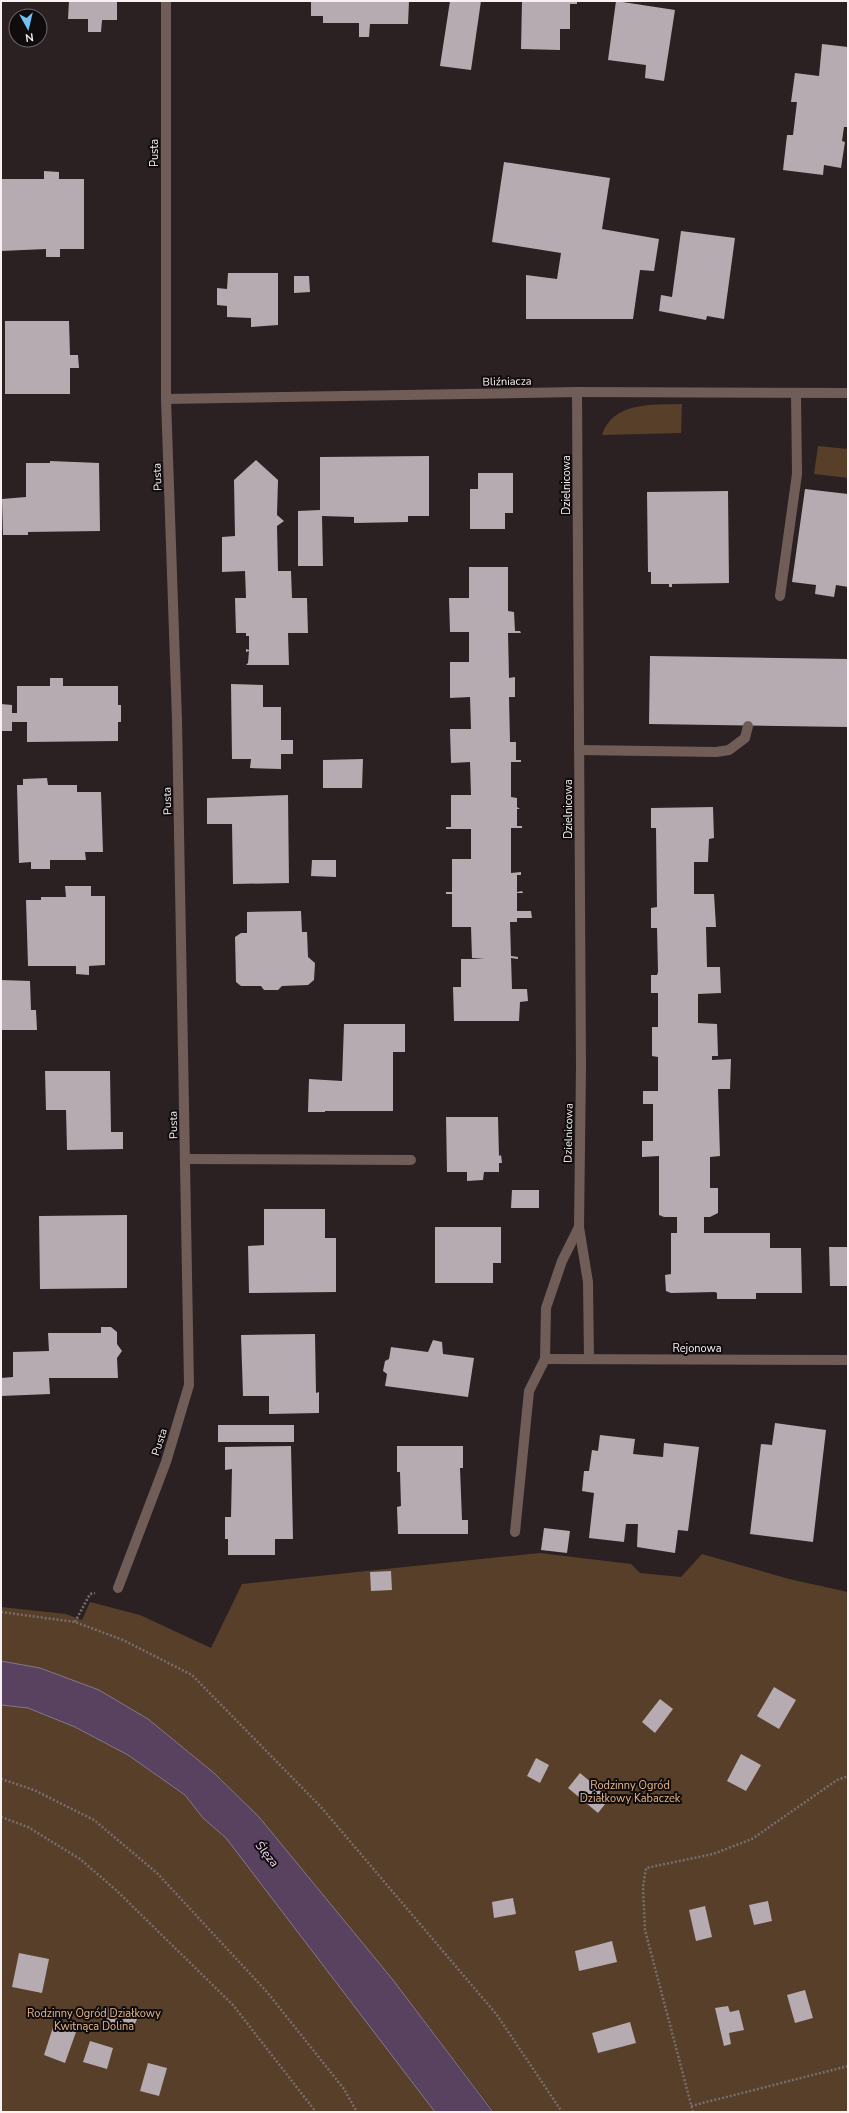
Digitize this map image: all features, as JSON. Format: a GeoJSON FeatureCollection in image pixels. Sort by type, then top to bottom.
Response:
{"type":"FeatureCollection","features":[{"type":"Feature","properties":{"kind":"street","name":"Pusta"},"geometry":{"type":"LineString","coordinates":[[118,1588],[166,1462],[189,1385],[177,720],[166,398],[166,1]]}},
{"type":"Feature","properties":{"kind":"street","name":"Bliźniacza"},"geometry":{"type":"LineString","coordinates":[[166,398],[578,392],[848,393]]}},
{"type":"Feature","properties":{"kind":"street","name":"Dzielnicowa"},"geometry":{"type":"LineString","coordinates":[[578,392],[581,1067],[578,1227],[588,1282],[589,1359]]}},
{"type":"Feature","properties":{"kind":"street"},"geometry":{"type":"LineString","coordinates":[[780,596],[797,474],[796,393]]}},
{"type":"Feature","properties":{"kind":"street"},"geometry":{"type":"LineString","coordinates":[[579,750],[716,752],[729,750],[745,738],[748,726]]}},
{"type":"Feature","properties":{"kind":"street"},"geometry":{"type":"LineString","coordinates":[[185,1159],[411,1160]]}},
{"type":"Feature","properties":{"kind":"street","name":"Dzielnicowa"},"geometry":{"type":"LineString","coordinates":[[545,1359],[546,1308],[562,1261],[578,1227]]}},
{"type":"Feature","properties":{"kind":"street"},"geometry":{"type":"LineString","coordinates":[[515,1532],[529,1391],[545,1359]]}},
{"type":"Feature","properties":{"kind":"street","name":"Rejonowa"},"geometry":{"type":"LineString","coordinates":[[545,1359],[848,1360]]}},
{"type":"Feature","properties":{"kind":"path"},"geometry":{"type":"LineString","coordinates":[[75,1622],[90,1594],[118,1588]]}},
{"type":"Feature","properties":{"kind":"path"},"geometry":{"type":"LineString","coordinates":[[1,1612],[75,1622],[123,1640],[192,1675],[321,1807],[497,2015],[562,2112]]}},
{"type":"Feature","properties":{"kind":"path"},"geometry":{"type":"LineString","coordinates":[[693,2112],[645,1930],[642,1887],[646,1868],[714,1854],[752,1839],[837,1780],[848,1776]]}},
{"type":"Feature","properties":{"kind":"path"},"geometry":{"type":"LineString","coordinates":[[1,1778],[34,1790],[94,1820],[157,1873],[267,1992],[344,2089],[358,2112]]}},
{"type":"Feature","properties":{"kind":"path"},"geometry":{"type":"LineString","coordinates":[[1,1818],[28,1827],[80,1859],[116,1890],[233,2005],[316,2112]]}},
{"type":"Feature","properties":{"kind":"path"},"geometry":{"type":"LineString","coordinates":[[691,2106],[848,2066]]}},
{"type":"Feature","properties":{"kind":"green space"},"geometry":{"type":"Polygon","coordinates":[[[682,404],[681,433],[602,435],[607,424],[615,416],[624,411],[647,405],[682,404]]]}},
{"type":"Feature","properties":{"kind":"green space"},"geometry":{"type":"Polygon","coordinates":[[[818,446],[848,449],[848,478],[814,474],[818,446]]]}},
{"type":"Feature","properties":{"kind":"green space","name":"Rodzinny Ogród Działkowy Kabaczek"},"geometry":{"type":"Polygon","coordinates":[[[540,1553],[631,1564],[640,1573],[681,1577],[702,1554],[789,1579],[848,1592],[848,2112],[494,2112],[393,1980],[259,1817],[214,1773],[148,1719],[99,1690],[40,1668],[1,1661],[1,1607],[66,1614],[82,1620],[90,1602],[140,1615],[211,1648],[242,1584],[540,1553]]]}},
{"type":"Feature","properties":{"kind":"green space","name":"Rodzinny Ogród Działkowy Kwitnąca Dolina"},"geometry":{"type":"Polygon","coordinates":[[[1,1705],[28,1708],[75,1727],[128,1755],[185,1795],[203,1818],[226,1838],[260,1880],[435,2112],[1,2112],[1,1705]]]}},
{"type":"Feature","properties":{"kind":"water","name":"Ślęza"},"geometry":{"type":"Polygon","coordinates":[[[1,1661],[40,1668],[99,1690],[148,1719],[214,1773],[259,1817],[393,1980],[493,2112],[435,2112],[226,1838],[203,1818],[185,1795],[128,1755],[75,1727],[28,1708],[1,1705],[1,1661]]]}},
{"type":"Feature","properties":{"kind":"building"},"geometry":{"type":"Polygon","coordinates":[[[69,1],[117,1],[117,20],[102,20],[101,32],[88,32],[88,19],[68,19],[69,1]]]}},
{"type":"Feature","properties":{"kind":"building"},"geometry":{"type":"Polygon","coordinates":[[[311,1],[409,1],[408,24],[370,24],[369,37],[359,37],[359,23],[323,23],[323,16],[311,16],[311,1]]]}},
{"type":"Feature","properties":{"kind":"building"},"geometry":{"type":"Polygon","coordinates":[[[450,1],[481,1],[471,70],[440,66],[450,1]]]}},
{"type":"Feature","properties":{"kind":"building"},"geometry":{"type":"Polygon","coordinates":[[[522,1],[577,1],[577,4],[570,4],[570,29],[560,29],[560,50],[521,49],[522,1]]]}},
{"type":"Feature","properties":{"kind":"building"},"geometry":{"type":"Polygon","coordinates":[[[616,1],[675,10],[664,81],[645,78],[646,65],[608,60],[616,1]]]}},
{"type":"Feature","properties":{"kind":"building"},"geometry":{"type":"Polygon","coordinates":[[[822,44],[848,47],[848,127],[844,127],[842,141],[845,142],[841,168],[824,165],[823,175],[783,170],[787,135],[793,135],[797,102],[791,102],[795,73],[819,76],[822,44]]]}},
{"type":"Feature","properties":{"kind":"building"},"geometry":{"type":"Polygon","coordinates":[[[504,162],[610,178],[602,229],[659,239],[654,271],[640,270],[633,319],[526,319],[526,275],[557,279],[561,253],[492,242],[504,162]]]}},
{"type":"Feature","properties":{"kind":"building"},"geometry":{"type":"Polygon","coordinates":[[[44,171],[59,172],[59,179],[84,179],[84,249],[60,249],[60,257],[46,257],[46,249],[1,251],[1,179],[44,179],[44,171]]]}},
{"type":"Feature","properties":{"kind":"building"},"geometry":{"type":"Polygon","coordinates":[[[681,231],[735,238],[724,319],[707,316],[706,320],[659,311],[661,295],[672,297],[681,231]]]}},
{"type":"Feature","properties":{"kind":"building"},"geometry":{"type":"Polygon","coordinates":[[[228,273],[278,273],[278,325],[251,327],[251,318],[227,317],[227,306],[217,305],[217,288],[227,289],[228,273]]]}},
{"type":"Feature","properties":{"kind":"building"},"geometry":{"type":"Polygon","coordinates":[[[294,276],[309,276],[310,292],[294,293],[294,276]]]}},
{"type":"Feature","properties":{"kind":"building"},"geometry":{"type":"Polygon","coordinates":[[[5,321],[69,321],[70,355],[78,355],[79,368],[70,368],[70,394],[5,394],[5,321]]]}},
{"type":"Feature","properties":{"kind":"building"},"geometry":{"type":"Polygon","coordinates":[[[429,456],[429,516],[408,516],[408,522],[354,523],[354,517],[322,516],[323,566],[298,566],[298,511],[320,510],[320,457],[429,456]]]}},
{"type":"Feature","properties":{"kind":"building"},"geometry":{"type":"Polygon","coordinates":[[[256,460],[278,480],[277,515],[284,521],[277,526],[278,571],[291,571],[292,598],[307,598],[308,633],[288,633],[289,665],[246,665],[248,663],[249,651],[246,652],[246,649],[249,650],[249,636],[246,636],[246,633],[236,633],[235,598],[246,598],[245,571],[222,572],[222,537],[235,536],[234,480],[256,460]]]}},
{"type":"Feature","properties":{"kind":"building"},"geometry":{"type":"Polygon","coordinates":[[[50,461],[99,463],[100,531],[28,532],[28,535],[3,535],[2,499],[26,497],[26,463],[50,463],[50,461]]]}},
{"type":"Feature","properties":{"kind":"building"},"geometry":{"type":"Polygon","coordinates":[[[478,473],[513,473],[513,513],[505,513],[505,529],[470,529],[470,489],[478,489],[478,473]]]}},
{"type":"Feature","properties":{"kind":"building"},"geometry":{"type":"Polygon","coordinates":[[[805,489],[848,494],[848,587],[836,585],[834,597],[815,594],[816,585],[792,582],[805,489]]]}},
{"type":"Feature","properties":{"kind":"building"},"geometry":{"type":"Polygon","coordinates":[[[728,491],[729,583],[672,584],[672,587],[669,587],[669,584],[651,584],[651,572],[648,572],[647,492],[728,491]]]}},
{"type":"Feature","properties":{"kind":"building"},"geometry":{"type":"Polygon","coordinates":[[[469,567],[508,567],[508,611],[514,612],[515,631],[520,631],[521,633],[508,633],[509,678],[515,677],[515,697],[509,697],[510,742],[516,742],[516,760],[521,760],[521,762],[511,762],[511,797],[517,798],[517,807],[520,809],[517,809],[517,826],[522,826],[522,828],[511,828],[511,873],[521,872],[521,875],[517,875],[517,892],[522,891],[523,893],[517,893],[517,911],[531,911],[532,918],[517,918],[517,922],[510,922],[511,956],[518,957],[518,959],[511,958],[512,989],[527,989],[528,1001],[520,1002],[519,1021],[454,1021],[453,987],[461,987],[461,959],[485,959],[472,958],[471,927],[452,927],[452,894],[446,894],[446,892],[452,892],[452,859],[471,859],[471,829],[446,829],[446,827],[451,827],[451,795],[471,795],[470,762],[451,763],[450,729],[471,729],[470,697],[450,698],[450,662],[469,662],[469,632],[450,632],[449,598],[469,598],[469,567]]]}},
{"type":"Feature","properties":{"kind":"building"},"geometry":{"type":"Polygon","coordinates":[[[650,656],[848,659],[848,727],[649,724],[650,656]]]}},
{"type":"Feature","properties":{"kind":"building"},"geometry":{"type":"Polygon","coordinates":[[[50,678],[63,678],[63,686],[118,686],[118,705],[121,705],[121,722],[118,722],[118,741],[27,742],[27,722],[12,722],[12,731],[1,731],[1,704],[12,705],[12,713],[17,713],[17,686],[50,686],[50,678]]]}},
{"type":"Feature","properties":{"kind":"building"},"geometry":{"type":"Polygon","coordinates":[[[231,684],[263,685],[263,707],[281,707],[281,740],[293,740],[293,754],[281,754],[281,769],[250,768],[251,759],[232,759],[231,684]]]}},
{"type":"Feature","properties":{"kind":"building"},"geometry":{"type":"Polygon","coordinates":[[[363,759],[362,788],[323,788],[323,760],[363,759]]]}},
{"type":"Feature","properties":{"kind":"building"},"geometry":{"type":"Polygon","coordinates":[[[47,778],[48,785],[77,785],[77,792],[101,792],[103,852],[85,852],[86,860],[50,860],[50,869],[31,869],[31,862],[19,863],[17,785],[23,785],[23,779],[47,778]]]}},
{"type":"Feature","properties":{"kind":"building"},"geometry":{"type":"Polygon","coordinates":[[[288,795],[289,883],[233,884],[232,824],[207,824],[207,798],[288,795]]]}},
{"type":"Feature","properties":{"kind":"building"},"geometry":{"type":"Polygon","coordinates":[[[713,807],[714,838],[709,839],[708,862],[694,862],[694,894],[714,894],[716,927],[706,927],[707,967],[720,967],[721,993],[698,994],[698,1023],[717,1024],[718,1056],[712,1056],[712,1060],[731,1059],[730,1089],[718,1089],[720,1156],[710,1157],[710,1188],[718,1188],[718,1213],[710,1217],[704,1217],[704,1233],[770,1233],[770,1248],[801,1248],[802,1293],[756,1293],[756,1299],[717,1299],[717,1293],[715,1292],[671,1293],[666,1291],[665,1275],[671,1274],[671,1233],[677,1233],[677,1217],[664,1217],[659,1215],[659,1156],[642,1157],[642,1141],[653,1141],[653,1104],[643,1104],[643,1091],[658,1091],[658,1057],[652,1056],[652,1027],[658,1027],[658,993],[651,993],[651,975],[657,975],[658,972],[657,928],[651,928],[651,908],[657,907],[656,828],[651,828],[651,808],[713,807]]]}},
{"type":"Feature","properties":{"kind":"building"},"geometry":{"type":"Polygon","coordinates":[[[312,860],[336,860],[336,877],[311,876],[312,860]]]}},
{"type":"Feature","properties":{"kind":"building"},"geometry":{"type":"Polygon","coordinates":[[[65,886],[91,886],[91,896],[105,896],[105,965],[89,966],[89,975],[76,974],[76,966],[28,966],[26,900],[41,900],[41,897],[66,897],[65,886]]]}},
{"type":"Feature","properties":{"kind":"building"},"geometry":{"type":"Polygon","coordinates":[[[301,911],[302,932],[307,932],[308,957],[315,963],[314,980],[308,985],[282,986],[278,990],[264,990],[261,986],[241,986],[236,982],[235,937],[241,933],[247,933],[247,912],[301,911]]]}},
{"type":"Feature","properties":{"kind":"building"},"geometry":{"type":"Polygon","coordinates":[[[1,980],[30,981],[31,1010],[36,1010],[37,1030],[1,1030],[1,980]]]}},
{"type":"Feature","properties":{"kind":"building"},"geometry":{"type":"Polygon","coordinates":[[[344,1024],[405,1024],[405,1052],[393,1052],[393,1111],[308,1112],[309,1079],[342,1081],[344,1024]]]}},
{"type":"Feature","properties":{"kind":"building"},"geometry":{"type":"Polygon","coordinates":[[[45,1071],[110,1071],[111,1132],[123,1132],[123,1149],[67,1150],[66,1110],[46,1110],[45,1071]]]}},
{"type":"Feature","properties":{"kind":"building"},"geometry":{"type":"Polygon","coordinates":[[[446,1117],[498,1117],[499,1156],[501,1155],[502,1163],[499,1163],[499,1172],[484,1172],[483,1180],[467,1181],[467,1172],[447,1172],[446,1117]]]}},
{"type":"Feature","properties":{"kind":"building"},"geometry":{"type":"Polygon","coordinates":[[[512,1190],[539,1190],[539,1208],[511,1208],[512,1190]]]}},
{"type":"Feature","properties":{"kind":"building"},"geometry":{"type":"Polygon","coordinates":[[[264,1209],[325,1209],[325,1238],[336,1238],[336,1292],[249,1293],[248,1246],[264,1245],[264,1209]]]}},
{"type":"Feature","properties":{"kind":"building"},"geometry":{"type":"Polygon","coordinates":[[[127,1215],[127,1288],[40,1289],[39,1216],[127,1215]]]}},
{"type":"Feature","properties":{"kind":"building"},"geometry":{"type":"Polygon","coordinates":[[[435,1227],[501,1227],[501,1263],[493,1263],[493,1283],[435,1283],[435,1227]]]}},
{"type":"Feature","properties":{"kind":"building"},"geometry":{"type":"Polygon","coordinates":[[[829,1247],[848,1247],[848,1286],[830,1286],[829,1247]]]}},
{"type":"Feature","properties":{"kind":"building"},"geometry":{"type":"Polygon","coordinates":[[[101,1327],[111,1327],[117,1332],[117,1344],[122,1351],[117,1358],[118,1378],[49,1378],[50,1394],[1,1396],[1,1378],[13,1377],[13,1352],[49,1351],[48,1333],[101,1333],[101,1327]]]}},
{"type":"Feature","properties":{"kind":"building"},"geometry":{"type":"Polygon","coordinates":[[[315,1334],[316,1393],[319,1392],[319,1413],[269,1414],[269,1396],[243,1396],[241,1335],[315,1334]]]}},
{"type":"Feature","properties":{"kind":"building"},"geometry":{"type":"Polygon","coordinates":[[[433,1340],[442,1342],[443,1354],[474,1358],[468,1397],[385,1386],[387,1374],[383,1371],[385,1361],[389,1359],[391,1347],[428,1352],[433,1340]]]}},
{"type":"Feature","properties":{"kind":"building"},"geometry":{"type":"Polygon","coordinates":[[[775,1423],[826,1430],[813,1542],[750,1534],[761,1444],[772,1445],[775,1423]]]}},
{"type":"Feature","properties":{"kind":"building"},"geometry":{"type":"Polygon","coordinates":[[[218,1425],[294,1425],[294,1442],[218,1442],[218,1425]]]}},
{"type":"Feature","properties":{"kind":"building"},"geometry":{"type":"Polygon","coordinates":[[[600,1435],[635,1439],[633,1454],[663,1457],[664,1443],[699,1447],[688,1531],[678,1530],[675,1553],[637,1547],[638,1524],[626,1524],[624,1542],[589,1538],[594,1493],[582,1491],[584,1471],[589,1471],[592,1450],[598,1451],[600,1435]]]}},
{"type":"Feature","properties":{"kind":"building"},"geometry":{"type":"Polygon","coordinates":[[[291,1446],[293,1539],[275,1539],[275,1555],[228,1555],[228,1539],[225,1539],[225,1517],[231,1517],[232,1469],[225,1470],[225,1447],[291,1446]]]}},
{"type":"Feature","properties":{"kind":"building"},"geometry":{"type":"Polygon","coordinates":[[[397,1446],[463,1446],[463,1468],[460,1468],[462,1520],[468,1520],[468,1534],[398,1534],[397,1507],[401,1506],[400,1472],[397,1472],[397,1446]]]}},
{"type":"Feature","properties":{"kind":"building"},"geometry":{"type":"Polygon","coordinates":[[[544,1528],[570,1531],[567,1553],[541,1550],[544,1528]]]}},
{"type":"Feature","properties":{"kind":"building"},"geometry":{"type":"Polygon","coordinates":[[[391,1571],[392,1590],[371,1591],[370,1572],[391,1571]]]}},
{"type":"Feature","properties":{"kind":"building"},"geometry":{"type":"Polygon","coordinates":[[[774,1687],[796,1700],[779,1729],[757,1716],[774,1687]]]}},
{"type":"Feature","properties":{"kind":"building"},"geometry":{"type":"Polygon","coordinates":[[[660,1699],[673,1709],[655,1733],[642,1722],[660,1699]]]}},
{"type":"Feature","properties":{"kind":"building"},"geometry":{"type":"Polygon","coordinates":[[[741,1754],[761,1765],[746,1791],[727,1781],[741,1754]]]}},
{"type":"Feature","properties":{"kind":"building"},"geometry":{"type":"Polygon","coordinates":[[[536,1758],[549,1765],[540,1783],[527,1776],[536,1758]]]}},
{"type":"Feature","properties":{"kind":"building"},"geometry":{"type":"Polygon","coordinates":[[[580,1773],[610,1798],[598,1813],[568,1788],[580,1773]]]}},
{"type":"Feature","properties":{"kind":"building"},"geometry":{"type":"Polygon","coordinates":[[[513,1898],[516,1914],[494,1918],[492,1902],[513,1898]]]}},
{"type":"Feature","properties":{"kind":"building"},"geometry":{"type":"Polygon","coordinates":[[[768,1901],[772,1921],[754,1925],[749,1905],[768,1901]]]}},
{"type":"Feature","properties":{"kind":"building"},"geometry":{"type":"Polygon","coordinates":[[[705,1906],[712,1937],[696,1941],[689,1910],[705,1906]]]}},
{"type":"Feature","properties":{"kind":"building"},"geometry":{"type":"Polygon","coordinates":[[[612,1941],[617,1962],[579,1971],[575,1951],[612,1941]]]}},
{"type":"Feature","properties":{"kind":"building"},"geometry":{"type":"Polygon","coordinates":[[[19,1953],[49,1959],[42,1993],[12,1987],[19,1953]]]}},
{"type":"Feature","properties":{"kind":"building"},"geometry":{"type":"Polygon","coordinates":[[[805,1990],[813,2018],[795,2023],[787,1995],[805,1990]]]}},
{"type":"Feature","properties":{"kind":"building"},"geometry":{"type":"Polygon","coordinates":[[[728,2006],[730,2012],[739,2010],[744,2030],[729,2033],[731,2044],[724,2046],[715,2008],[728,2006]]]}},
{"type":"Feature","properties":{"kind":"building"},"geometry":{"type":"Polygon","coordinates":[[[106,2007],[137,2019],[132,2031],[101,2020],[106,2007]]]}},
{"type":"Feature","properties":{"kind":"building"},"geometry":{"type":"Polygon","coordinates":[[[630,2022],[636,2043],[598,2053],[592,2033],[630,2022]]]}},
{"type":"Feature","properties":{"kind":"building"},"geometry":{"type":"Polygon","coordinates":[[[54,2024],[76,2032],[65,2063],[44,2055],[54,2024]]]}},
{"type":"Feature","properties":{"kind":"building"},"geometry":{"type":"Polygon","coordinates":[[[90,2041],[113,2048],[107,2069],[83,2062],[90,2041]]]}},
{"type":"Feature","properties":{"kind":"building"},"geometry":{"type":"Polygon","coordinates":[[[148,2063],[167,2068],[159,2096],[140,2091],[148,2063]]]}}]}
